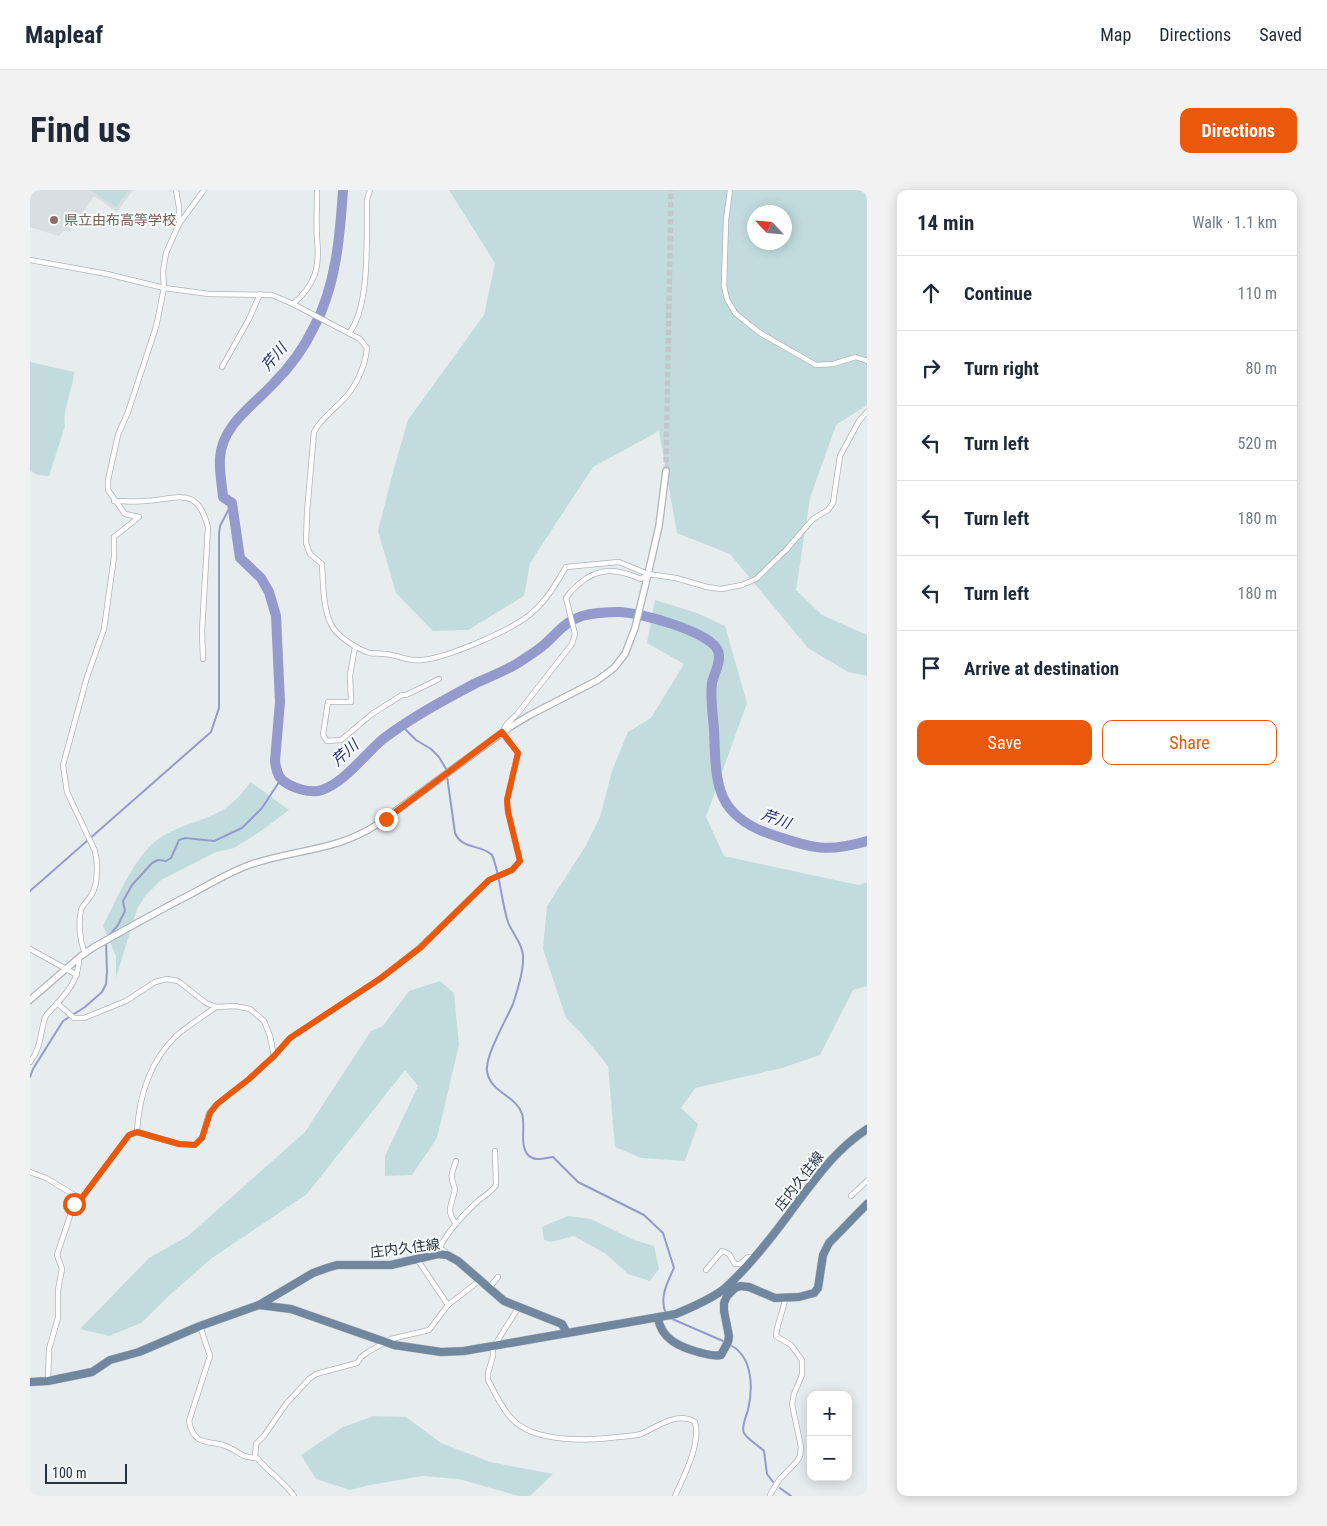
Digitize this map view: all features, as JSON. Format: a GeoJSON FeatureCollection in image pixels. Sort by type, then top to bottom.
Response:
{"type":"FeatureCollection","features":[{"type":"Feature","properties":{"kind":"main road","name":"庄内久住線"},"geometry":{"type":"LineString","coordinates":[[259,1304],[291,1309],[385,1342],[417,1350],[441,1352],[464,1351],[676,1314],[698,1305],[722,1290],[735,1278],[836,1154],[852,1138],[867,1129]]}},
{"type":"Feature","properties":{"kind":"main road"},"geometry":{"type":"LineString","coordinates":[[658,1318],[658,1323],[674,1343],[682,1348],[715,1357],[721,1355],[729,1336],[724,1303],[731,1292],[740,1286],[749,1287],[776,1298],[785,1299],[814,1293],[818,1288],[823,1255],[828,1243],[867,1204]]}},
{"type":"Feature","properties":{"kind":"main road","name":"庄内久住線"},"geometry":{"type":"LineString","coordinates":[[30,1382],[48,1381],[92,1372],[110,1360],[139,1352],[259,1304],[313,1273],[327,1268],[337,1266],[391,1265],[438,1254],[447,1255],[458,1261],[504,1301],[562,1324],[566,1334]]}},
{"type":"Feature","properties":{"kind":"street"},"geometry":{"type":"LineString","coordinates":[[176,190],[179,207],[178,224]]}},
{"type":"Feature","properties":{"kind":"street"},"geometry":{"type":"LineString","coordinates":[[85,953],[80,933],[81,911],[95,887],[97,859],[95,851],[66,792],[63,765],[87,677],[104,629],[114,557],[114,537],[139,516],[125,514],[108,490],[118,435],[128,412],[156,327],[164,288],[163,271],[166,253],[178,224],[204,190]]}},
{"type":"Feature","properties":{"kind":"street"},"geometry":{"type":"LineString","coordinates":[[349,333],[355,326],[365,280],[367,200],[370,190]]}},
{"type":"Feature","properties":{"kind":"street"},"geometry":{"type":"LineString","coordinates":[[730,190],[726,220],[724,286],[727,299],[735,313],[760,333],[816,365],[833,364],[856,357],[867,361]]}},
{"type":"Feature","properties":{"kind":"street"},"geometry":{"type":"LineString","coordinates":[[293,304],[306,291],[318,268],[317,192]]}},
{"type":"Feature","properties":{"kind":"street"},"geometry":{"type":"LineString","coordinates":[[30,260],[107,274],[164,288],[209,294],[272,295],[360,339],[367,348],[366,362],[361,374],[351,390],[332,409],[314,432],[306,544],[310,554],[322,564],[326,604],[331,625],[355,647],[371,653],[386,654],[401,659],[432,659],[484,640],[511,626],[535,611],[566,567],[619,562],[648,574],[676,578],[707,588],[721,589],[742,585],[756,579],[786,550],[813,519],[828,510],[833,503],[840,456],[859,421],[867,412]]}},
{"type":"Feature","properties":{"kind":"street"},"geometry":{"type":"LineString","coordinates":[[222,367],[260,294]]}},
{"type":"Feature","properties":{"kind":"street"},"geometry":{"type":"LineString","coordinates":[[30,1000],[91,949],[212,883],[250,865],[350,840],[369,830],[502,732],[530,714],[598,680],[614,668],[628,648],[635,628],[659,526],[666,471]]}},
{"type":"Feature","properties":{"kind":"street"},"geometry":{"type":"LineString","coordinates":[[114,501],[146,501],[186,497],[196,502],[204,513],[208,527],[202,631],[203,659]]}},
{"type":"Feature","properties":{"kind":"street"},"geometry":{"type":"LineString","coordinates":[[502,732],[572,644],[575,634],[566,598],[569,593],[586,578],[605,570],[628,574],[641,579],[648,574]]}},
{"type":"Feature","properties":{"kind":"street"},"geometry":{"type":"LineString","coordinates":[[355,647],[350,675],[351,702],[328,702],[323,735],[327,741],[341,740],[372,714],[402,695],[406,695],[439,679]]}},
{"type":"Feature","properties":{"kind":"street"},"geometry":{"type":"LineString","coordinates":[[48,1381],[49,1349],[58,1318],[58,1290],[62,1269],[57,1254],[74,1204],[81,1199],[129,1135],[137,1132],[179,1144],[195,1145],[202,1138],[210,1113],[217,1104],[249,1079],[290,1038],[381,978],[420,948],[476,891],[489,880],[512,870],[520,861],[508,812],[507,800],[518,753],[502,732]]}},
{"type":"Feature","properties":{"kind":"street"},"geometry":{"type":"LineString","coordinates":[[30,949],[77,976]]}},
{"type":"Feature","properties":{"kind":"street"},"geometry":{"type":"LineString","coordinates":[[30,1062],[41,1041],[46,1016],[74,983],[77,976],[78,959]]}},
{"type":"Feature","properties":{"kind":"street"},"geometry":{"type":"LineString","coordinates":[[57,1003],[74,1018],[84,1018],[113,1008],[141,993],[155,982],[167,979],[178,981],[206,1004],[216,1007],[236,1006],[250,1009],[264,1021],[270,1036],[274,1056]]}},
{"type":"Feature","properties":{"kind":"street"},"geometry":{"type":"LineString","coordinates":[[137,1132],[138,1110],[144,1090],[160,1054],[176,1037],[216,1007]]}},
{"type":"Feature","properties":{"kind":"street"},"geometry":{"type":"LineString","coordinates":[[440,1247],[456,1224],[496,1185],[495,1151]]}},
{"type":"Feature","properties":{"kind":"street"},"geometry":{"type":"LineString","coordinates":[[456,1161],[451,1175],[451,1181],[455,1189],[449,1211],[456,1224]]}},
{"type":"Feature","properties":{"kind":"street"},"geometry":{"type":"LineString","coordinates":[[30,1172],[46,1178],[81,1199]]}},
{"type":"Feature","properties":{"kind":"street"},"geometry":{"type":"LineString","coordinates":[[851,1196],[867,1181]]}},
{"type":"Feature","properties":{"kind":"street"},"geometry":{"type":"LineString","coordinates":[[447,1255],[440,1247],[435,1245],[429,1247],[417,1259],[448,1305]]}},
{"type":"Feature","properties":{"kind":"street"},"geometry":{"type":"LineString","coordinates":[[706,1270],[722,1251],[729,1254],[734,1264],[740,1264],[748,1258],[754,1257]]}},
{"type":"Feature","properties":{"kind":"street"},"geometry":{"type":"LineString","coordinates":[[489,1288],[498,1278]]}},
{"type":"Feature","properties":{"kind":"street"},"geometry":{"type":"LineString","coordinates":[[735,1278],[740,1286]]}},
{"type":"Feature","properties":{"kind":"street"},"geometry":{"type":"LineString","coordinates":[[255,1458],[256,1444],[264,1436],[286,1404],[309,1379],[316,1374],[356,1364],[361,1357],[385,1342],[400,1336],[429,1330],[448,1305],[479,1280]]}},
{"type":"Feature","properties":{"kind":"street"},"geometry":{"type":"LineString","coordinates":[[770,1495],[779,1480],[797,1461],[800,1456],[801,1447],[792,1404],[802,1375],[802,1360],[791,1345],[776,1336],[784,1311],[785,1299]]}},
{"type":"Feature","properties":{"kind":"street"},"geometry":{"type":"LineString","coordinates":[[518,1308],[494,1346],[488,1380],[512,1420],[534,1433],[574,1441],[639,1435],[668,1421],[676,1419],[691,1420],[695,1422],[696,1438],[675,1496]]}},
{"type":"Feature","properties":{"kind":"street"},"geometry":{"type":"LineString","coordinates":[[200,1326],[210,1356],[189,1421],[190,1429],[206,1443],[228,1446],[245,1458],[257,1458],[262,1465],[279,1478],[294,1496]]}},
{"type":"Feature","properties":{"kind":"shaded area","name":"県立由布高等学校"},"geometry":{"type":"Polygon","coordinates":[[[30,190],[133,190],[117,212],[94,196],[70,232],[64,230],[59,236],[30,227],[30,190]]]}},
{"type":"Feature","properties":{"kind":"shaded area"},"geometry":{"type":"Polygon","coordinates":[[[90,190],[129,190],[116,207],[90,190]]]}},
{"type":"Feature","properties":{"kind":"shaded area"},"geometry":{"type":"Polygon","coordinates":[[[449,190],[867,190],[867,405],[836,425],[810,498],[796,590],[822,615],[867,635],[867,676],[848,672],[808,648],[730,554],[677,533],[659,431],[593,467],[530,563],[524,596],[468,630],[433,631],[396,593],[378,531],[408,420],[484,315],[495,263],[449,190]]]}},
{"type":"Feature","properties":{"kind":"shaded area"},"geometry":{"type":"Polygon","coordinates":[[[30,362],[74,372],[64,420],[65,426],[49,476],[38,475],[30,471],[30,362]]]}},
{"type":"Feature","properties":{"kind":"shaded area"},"geometry":{"type":"Polygon","coordinates":[[[655,600],[697,613],[725,626],[747,703],[706,817],[724,856],[858,885],[867,882],[867,986],[853,990],[820,1055],[782,1068],[695,1088],[681,1108],[698,1124],[685,1161],[641,1158],[615,1147],[608,1066],[582,1034],[566,1018],[543,949],[547,906],[585,847],[600,817],[612,771],[628,732],[651,718],[684,664],[647,643],[655,600]]]}},
{"type":"Feature","properties":{"kind":"shaded area"},"geometry":{"type":"Polygon","coordinates":[[[251,782],[289,810],[234,848],[216,852],[161,880],[145,896],[137,909],[116,978],[116,956],[103,926],[121,890],[143,854],[161,837],[227,807],[251,782]]]}},
{"type":"Feature","properties":{"kind":"shaded area"},"geometry":{"type":"Polygon","coordinates":[[[440,981],[454,993],[459,1045],[437,1138],[412,1175],[385,1176],[385,1156],[418,1086],[405,1070],[307,1194],[212,1258],[141,1323],[109,1336],[80,1329],[149,1258],[188,1236],[305,1132],[371,1031],[383,1026],[409,991],[440,981]]]}},
{"type":"Feature","properties":{"kind":"shaded area"},"geometry":{"type":"Polygon","coordinates":[[[568,1216],[591,1219],[634,1240],[654,1246],[659,1269],[650,1281],[628,1274],[606,1254],[574,1236],[551,1242],[544,1240],[542,1227],[568,1216]]]}},
{"type":"Feature","properties":{"kind":"shaded area"},"geometry":{"type":"Polygon","coordinates":[[[374,1416],[406,1417],[441,1443],[490,1462],[553,1474],[530,1496],[519,1496],[459,1479],[422,1476],[350,1490],[316,1479],[301,1455],[343,1427],[374,1416]]]}},
{"type":"Feature","properties":{"kind":"waterway","name":"芹川"},"geometry":{"type":"LineString","coordinates":[[343,190],[336,260],[327,295],[314,327],[291,364],[232,426],[222,446],[220,458],[223,497],[232,503],[240,558],[261,578],[269,592],[276,616],[280,702],[275,761],[280,778],[301,790],[322,790],[339,781],[376,745],[394,731],[452,696],[518,663],[542,647],[571,621],[596,613],[628,613],[657,619],[689,630],[713,644],[718,651],[719,659],[712,683],[711,695],[716,766],[722,795],[729,807],[739,818],[773,835],[809,846],[830,848],[867,841]]}},
{"type":"Feature","properties":{"kind":"waterway"},"geometry":{"type":"LineString","coordinates":[[30,891],[211,732],[219,708],[219,534],[220,526],[232,503]]}},
{"type":"Feature","properties":{"kind":"waterway"},"geometry":{"type":"LineString","coordinates":[[402,726],[416,740],[431,749],[439,757],[446,769],[455,833],[467,845],[483,849],[492,855],[508,922],[523,952],[520,980],[515,999],[489,1056],[487,1064],[489,1078],[519,1108],[523,1119],[523,1141],[528,1155],[537,1159],[553,1157],[578,1182],[644,1215],[663,1233],[674,1268],[664,1296],[663,1302],[666,1314]]}},
{"type":"Feature","properties":{"kind":"waterway"},"geometry":{"type":"LineString","coordinates":[[109,936],[118,925],[125,911],[123,901],[132,885],[152,863],[158,860],[166,861],[171,858],[179,840],[185,838],[214,841],[242,828],[262,808],[281,779]]}},
{"type":"Feature","properties":{"kind":"waterway"},"geometry":{"type":"LineString","coordinates":[[30,1077],[63,1021],[85,1007],[102,992],[106,984],[107,972],[106,943]]}},
{"type":"Feature","properties":{"kind":"waterway"},"geometry":{"type":"LineString","coordinates":[[670,1318],[723,1341]]}},
{"type":"Feature","properties":{"kind":"waterway"},"geometry":{"type":"LineString","coordinates":[[732,1346],[744,1358],[750,1375],[751,1393],[743,1430],[748,1438],[764,1451],[767,1474],[773,1482]]}},
{"type":"Feature","properties":{"kind":"waterway"},"geometry":{"type":"LineString","coordinates":[[780,1488],[791,1496]]}},
{"type":"Feature","properties":{"kind":"tunnel"},"geometry":{"type":"LineString","coordinates":[[666,471],[671,190]]}},
{"type":"Feature","properties":{"kind":"place","name":"県立由布高等学校"},"geometry":{"type":"Point","coordinates":[54,220]}},
{"type":"Feature","properties":{"kind":"route"},"geometry":{"type":"LineString","coordinates":[[74,1204],[81,1199],[129,1135],[137,1132],[153,1135],[179,1144],[195,1145],[202,1138],[210,1113],[217,1104],[249,1079],[290,1038],[381,978],[420,948],[489,880],[512,870],[520,861],[508,812],[507,800],[518,753],[502,732],[386,819]]}}]}
